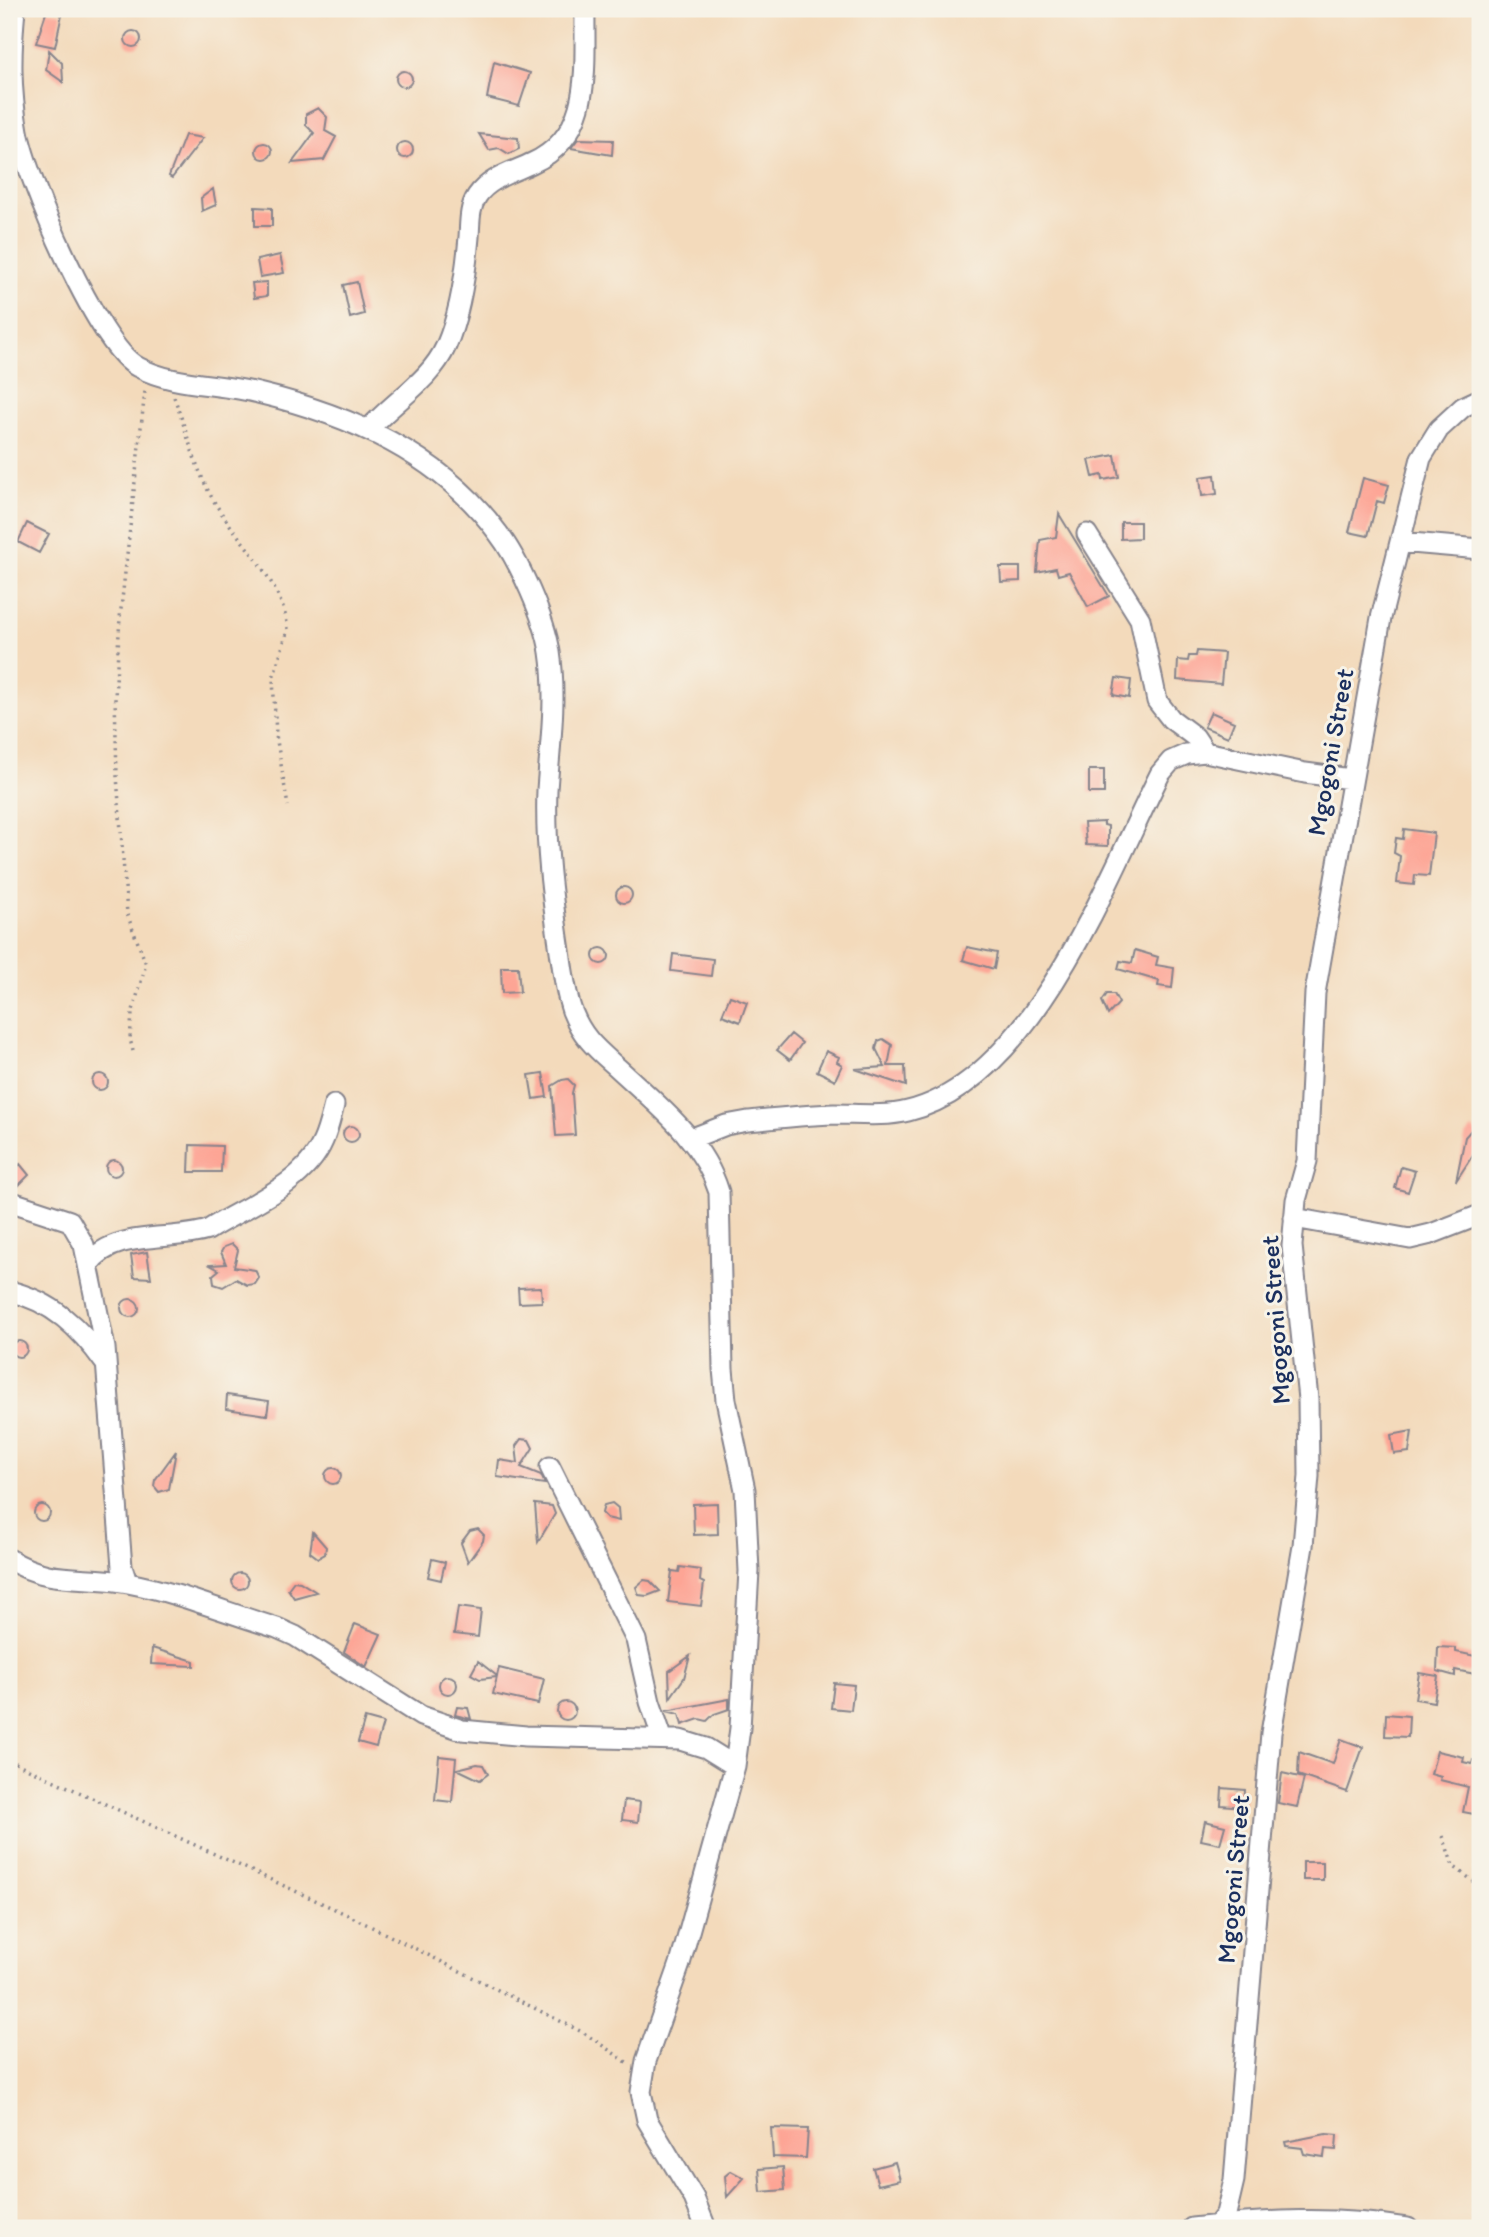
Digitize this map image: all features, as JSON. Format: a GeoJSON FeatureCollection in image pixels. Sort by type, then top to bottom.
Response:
{"type":"FeatureCollection","features":[{"type":"Feature","properties":{"kind":"street"},"geometry":{"type":"LineString","coordinates":[[15,9],[10,71],[18,135],[29,170],[95,315],[117,351],[157,374],[257,392],[370,428],[428,466],[481,513],[499,534],[528,589],[550,648],[552,675],[548,864],[568,997],[579,1028],[593,1049],[629,1078],[690,1139],[712,1168],[719,1192],[723,1369],[726,1400],[744,1490],[749,1571],[735,1766],[680,1964],[642,2078],[642,2104],[648,2120],[694,2198],[706,2228]]}},
{"type":"Feature","properties":{"kind":"street"},"geometry":{"type":"LineString","coordinates":[[370,428],[428,373],[446,348],[463,275],[469,219],[477,196],[497,178],[550,155],[569,134],[583,87],[585,9]]}},
{"type":"Feature","properties":{"kind":"street","name":"Mgogoni Street"},"geometry":{"type":"LineString","coordinates":[[1217,2225],[1226,2214],[1234,2180],[1273,1713],[1303,1546],[1309,1476],[1308,1399],[1292,1246],[1296,1200],[1307,1161],[1315,993],[1381,618],[1422,458],[1439,429],[1463,407],[1480,399]]}},
{"type":"Feature","properties":{"kind":"street"},"geometry":{"type":"LineString","coordinates":[[1087,534],[1140,619],[1157,701],[1171,719],[1195,737],[1205,752]]}},
{"type":"Feature","properties":{"kind":"street"},"geometry":{"type":"LineString","coordinates":[[1401,542],[1480,549]]}},
{"type":"Feature","properties":{"kind":"street"},"geometry":{"type":"LineString","coordinates":[[690,1139],[726,1125],[748,1121],[908,1111],[961,1087],[1008,1041],[1041,1002],[1079,943],[1160,774],[1171,761],[1187,754],[1205,752],[1305,773],[1351,779]]}},
{"type":"Feature","properties":{"kind":"street"},"geometry":{"type":"LineString","coordinates":[[89,1264],[95,1256],[120,1243],[192,1235],[208,1230],[295,1177],[308,1166],[323,1142],[334,1105]]}},
{"type":"Feature","properties":{"kind":"street"},"geometry":{"type":"LineString","coordinates":[[9,1201],[70,1221],[78,1230],[89,1264],[108,1366],[111,1450],[122,1567],[127,1582]]}},
{"type":"Feature","properties":{"kind":"street"},"geometry":{"type":"LineString","coordinates":[[1294,1218],[1410,1238],[1431,1234],[1480,1215]]}},
{"type":"Feature","properties":{"kind":"street"},"geometry":{"type":"LineString","coordinates":[[9,1292],[36,1300],[65,1317],[80,1330],[108,1366]]}},
{"type":"Feature","properties":{"kind":"street"},"geometry":{"type":"LineString","coordinates":[[550,1467],[636,1640],[650,1702],[662,1737]]}},
{"type":"Feature","properties":{"kind":"street"},"geometry":{"type":"LineString","coordinates":[[9,1559],[51,1576],[127,1582],[201,1602],[295,1636],[421,1717],[441,1726],[526,1737],[662,1737],[706,1748],[735,1766]]}},
{"type":"Feature","properties":{"kind":"street"},"geometry":{"type":"LineString","coordinates":[[1192,2228],[1332,2220],[1408,2228]]}},
{"type":"Feature","properties":{"kind":"path"},"geometry":{"type":"LineString","coordinates":[[157,374],[205,484],[237,538],[270,581],[287,621],[288,629],[273,678],[276,736],[288,806]]}},
{"type":"Feature","properties":{"kind":"path"},"geometry":{"type":"LineString","coordinates":[[133,1051],[130,1039],[131,1014],[146,964],[127,914],[117,776],[115,697],[120,618],[157,374]]}},
{"type":"Feature","properties":{"kind":"path"},"geometry":{"type":"LineString","coordinates":[[9,1760],[219,1854],[584,2033],[622,2057],[642,2078]]}},
{"type":"Feature","properties":{"kind":"path"},"geometry":{"type":"LineString","coordinates":[[1443,1836],[1452,1866],[1480,1886]]}},
{"type":"Feature","properties":{"kind":"building"},"geometry":{"type":"Polygon","coordinates":[[[47,10],[62,14],[55,47],[36,43],[47,10]]]}},
{"type":"Feature","properties":{"kind":"building"},"geometry":{"type":"Polygon","coordinates":[[[130,31],[136,31],[141,39],[139,45],[130,47],[125,42],[125,36],[130,31]]]}},
{"type":"Feature","properties":{"kind":"building"},"geometry":{"type":"Polygon","coordinates":[[[49,50],[62,63],[63,82],[46,70],[49,50]]]}},
{"type":"Feature","properties":{"kind":"building"},"geometry":{"type":"Polygon","coordinates":[[[494,62],[530,73],[519,106],[487,98],[494,62]]]}},
{"type":"Feature","properties":{"kind":"building"},"geometry":{"type":"Polygon","coordinates":[[[401,71],[407,71],[412,79],[410,85],[401,87],[396,82],[396,76],[401,71]]]}},
{"type":"Feature","properties":{"kind":"building"},"geometry":{"type":"Polygon","coordinates":[[[318,108],[327,117],[325,131],[336,137],[324,160],[292,163],[314,133],[306,125],[306,114],[318,108]]]}},
{"type":"Feature","properties":{"kind":"building"},"geometry":{"type":"Polygon","coordinates":[[[479,134],[518,138],[519,149],[509,154],[499,148],[489,150],[479,134]]]}},
{"type":"Feature","properties":{"kind":"building"},"geometry":{"type":"Polygon","coordinates":[[[185,135],[203,138],[172,178],[169,176],[185,135]]]}},
{"type":"Feature","properties":{"kind":"building"},"geometry":{"type":"Polygon","coordinates":[[[578,139],[613,140],[612,155],[571,148],[578,139]]]}},
{"type":"Feature","properties":{"kind":"building"},"geometry":{"type":"Polygon","coordinates":[[[402,142],[408,142],[413,150],[411,156],[402,158],[397,153],[397,147],[402,142]]]}},
{"type":"Feature","properties":{"kind":"building"},"geometry":{"type":"Polygon","coordinates":[[[261,143],[267,143],[272,151],[270,157],[261,159],[256,154],[256,148],[261,143]]]}},
{"type":"Feature","properties":{"kind":"building"},"geometry":{"type":"Polygon","coordinates":[[[213,189],[216,205],[202,211],[201,198],[213,189]]]}},
{"type":"Feature","properties":{"kind":"building"},"geometry":{"type":"Polygon","coordinates":[[[255,207],[272,208],[272,226],[255,226],[255,207]]]}},
{"type":"Feature","properties":{"kind":"building"},"geometry":{"type":"Polygon","coordinates":[[[280,255],[284,273],[260,277],[257,260],[280,255]]]}},
{"type":"Feature","properties":{"kind":"building"},"geometry":{"type":"Polygon","coordinates":[[[267,282],[267,296],[254,298],[252,283],[267,282]]]}},
{"type":"Feature","properties":{"kind":"building"},"geometry":{"type":"Polygon","coordinates":[[[357,282],[364,314],[350,318],[343,285],[357,282]]]}},
{"type":"Feature","properties":{"kind":"building"},"geometry":{"type":"Polygon","coordinates":[[[1115,455],[1119,477],[1103,480],[1102,475],[1093,477],[1089,460],[1115,455]]]}},
{"type":"Feature","properties":{"kind":"building"},"geometry":{"type":"Polygon","coordinates":[[[1215,475],[1217,494],[1202,496],[1200,477],[1215,475]]]}},
{"type":"Feature","properties":{"kind":"building"},"geometry":{"type":"Polygon","coordinates":[[[1363,478],[1389,485],[1384,503],[1377,501],[1368,536],[1349,532],[1363,478]]]}},
{"type":"Feature","properties":{"kind":"building"},"geometry":{"type":"Polygon","coordinates":[[[1059,514],[1109,596],[1088,607],[1069,572],[1058,575],[1056,568],[1037,572],[1040,540],[1056,537],[1059,514]]]}},
{"type":"Feature","properties":{"kind":"building"},"geometry":{"type":"Polygon","coordinates":[[[1121,522],[1140,522],[1140,538],[1121,539],[1121,522]]]}},
{"type":"Feature","properties":{"kind":"building"},"geometry":{"type":"Polygon","coordinates":[[[27,523],[49,534],[39,553],[18,542],[27,523]]]}},
{"type":"Feature","properties":{"kind":"building"},"geometry":{"type":"Polygon","coordinates":[[[1000,567],[1020,567],[1020,581],[1001,582],[1000,567]]]}},
{"type":"Feature","properties":{"kind":"building"},"geometry":{"type":"Polygon","coordinates":[[[1197,651],[1224,653],[1221,684],[1177,680],[1178,660],[1188,661],[1189,656],[1196,656],[1197,651]]]}},
{"type":"Feature","properties":{"kind":"building"},"geometry":{"type":"Polygon","coordinates":[[[1116,678],[1131,680],[1129,698],[1113,695],[1116,678]]]}},
{"type":"Feature","properties":{"kind":"building"},"geometry":{"type":"Polygon","coordinates":[[[1211,712],[1234,722],[1228,737],[1204,727],[1211,712]]]}},
{"type":"Feature","properties":{"kind":"building"},"geometry":{"type":"Polygon","coordinates":[[[1089,770],[1104,770],[1104,793],[1089,793],[1089,770]]]}},
{"type":"Feature","properties":{"kind":"building"},"geometry":{"type":"Polygon","coordinates":[[[1104,822],[1104,825],[1108,826],[1108,846],[1086,845],[1084,823],[1104,822]]]}},
{"type":"Feature","properties":{"kind":"building"},"geometry":{"type":"Polygon","coordinates":[[[1404,829],[1434,833],[1429,876],[1415,875],[1414,885],[1397,883],[1400,856],[1394,853],[1396,838],[1403,839],[1404,829]]]}},
{"type":"Feature","properties":{"kind":"building"},"geometry":{"type":"Polygon","coordinates":[[[621,887],[627,887],[632,895],[630,901],[621,903],[616,898],[616,892],[621,887]]]}},
{"type":"Feature","properties":{"kind":"building"},"geometry":{"type":"Polygon","coordinates":[[[967,947],[997,953],[994,969],[963,960],[967,947]]]}},
{"type":"Feature","properties":{"kind":"building"},"geometry":{"type":"Polygon","coordinates":[[[598,948],[604,948],[609,956],[607,962],[598,964],[593,959],[593,953],[598,948]]]}},
{"type":"Feature","properties":{"kind":"building"},"geometry":{"type":"Polygon","coordinates":[[[1135,950],[1158,957],[1156,965],[1174,968],[1172,988],[1158,986],[1159,981],[1118,969],[1120,961],[1132,963],[1135,950]]]}},
{"type":"Feature","properties":{"kind":"building"},"geometry":{"type":"Polygon","coordinates":[[[673,954],[713,959],[711,976],[671,971],[673,954]]]}},
{"type":"Feature","properties":{"kind":"building"},"geometry":{"type":"Polygon","coordinates":[[[501,967],[518,967],[520,992],[502,993],[501,967]]]}},
{"type":"Feature","properties":{"kind":"building"},"geometry":{"type":"Polygon","coordinates":[[[1107,994],[1114,994],[1119,1003],[1108,1015],[1102,1001],[1107,994]]]}},
{"type":"Feature","properties":{"kind":"building"},"geometry":{"type":"Polygon","coordinates":[[[730,996],[747,1002],[740,1022],[722,1015],[730,996]]]}},
{"type":"Feature","properties":{"kind":"building"},"geometry":{"type":"Polygon","coordinates":[[[791,1034],[802,1043],[790,1060],[777,1050],[791,1034]]]}},
{"type":"Feature","properties":{"kind":"building"},"geometry":{"type":"Polygon","coordinates":[[[883,1039],[892,1045],[888,1066],[905,1066],[906,1086],[855,1069],[885,1067],[876,1049],[878,1041],[883,1039]]]}},
{"type":"Feature","properties":{"kind":"building"},"geometry":{"type":"Polygon","coordinates":[[[826,1051],[839,1057],[837,1062],[842,1065],[835,1080],[817,1071],[826,1051]]]}},
{"type":"Feature","properties":{"kind":"building"},"geometry":{"type":"Polygon","coordinates":[[[543,1073],[547,1097],[533,1099],[529,1075],[543,1073]]]}},
{"type":"Feature","properties":{"kind":"building"},"geometry":{"type":"Polygon","coordinates":[[[97,1074],[103,1074],[108,1082],[106,1088],[97,1090],[92,1085],[92,1079],[97,1074]]]}},
{"type":"Feature","properties":{"kind":"building"},"geometry":{"type":"Polygon","coordinates":[[[568,1079],[574,1085],[572,1093],[575,1135],[556,1136],[552,1086],[568,1079]]]}},
{"type":"Feature","properties":{"kind":"building"},"geometry":{"type":"Polygon","coordinates":[[[348,1126],[354,1126],[359,1134],[357,1140],[348,1142],[343,1137],[343,1131],[348,1126]]]}},
{"type":"Feature","properties":{"kind":"building"},"geometry":{"type":"Polygon","coordinates":[[[1472,1129],[1480,1137],[1480,1144],[1456,1181],[1465,1137],[1472,1129]]]}},
{"type":"Feature","properties":{"kind":"building"},"geometry":{"type":"Polygon","coordinates":[[[190,1145],[222,1146],[221,1172],[189,1172],[190,1145]]]}},
{"type":"Feature","properties":{"kind":"building"},"geometry":{"type":"Polygon","coordinates":[[[111,1160],[117,1160],[122,1168],[120,1174],[111,1176],[106,1171],[106,1165],[111,1160]]]}},
{"type":"Feature","properties":{"kind":"building"},"geometry":{"type":"Polygon","coordinates":[[[20,1164],[29,1175],[18,1186],[9,1176],[20,1164]]]}},
{"type":"Feature","properties":{"kind":"building"},"geometry":{"type":"Polygon","coordinates":[[[1401,1167],[1415,1171],[1408,1192],[1395,1188],[1401,1167]]]}},
{"type":"Feature","properties":{"kind":"building"},"geometry":{"type":"Polygon","coordinates":[[[232,1244],[238,1250],[234,1267],[255,1270],[259,1278],[255,1284],[247,1285],[236,1279],[223,1287],[214,1284],[213,1275],[219,1270],[210,1265],[226,1264],[221,1252],[224,1247],[232,1244]]]}},
{"type":"Feature","properties":{"kind":"building"},"geometry":{"type":"Polygon","coordinates":[[[147,1252],[151,1278],[134,1277],[131,1255],[147,1252]]]}},
{"type":"Feature","properties":{"kind":"building"},"geometry":{"type":"Polygon","coordinates":[[[541,1287],[542,1302],[519,1303],[518,1288],[541,1287]]]}},
{"type":"Feature","properties":{"kind":"building"},"geometry":{"type":"Polygon","coordinates":[[[130,1299],[136,1302],[139,1308],[136,1314],[130,1317],[124,1314],[121,1308],[124,1302],[130,1299]]]}},
{"type":"Feature","properties":{"kind":"building"},"geometry":{"type":"Polygon","coordinates":[[[16,1341],[22,1341],[27,1349],[25,1355],[16,1357],[11,1352],[11,1346],[16,1341]]]}},
{"type":"Feature","properties":{"kind":"building"},"geometry":{"type":"Polygon","coordinates":[[[227,1395],[269,1401],[267,1415],[226,1409],[227,1395]]]}},
{"type":"Feature","properties":{"kind":"building"},"geometry":{"type":"Polygon","coordinates":[[[1412,1431],[1409,1452],[1394,1454],[1391,1435],[1412,1431]]]}},
{"type":"Feature","properties":{"kind":"building"},"geometry":{"type":"Polygon","coordinates":[[[521,1439],[529,1440],[533,1448],[521,1467],[541,1475],[545,1484],[497,1477],[499,1460],[518,1463],[516,1446],[521,1439]]]}},
{"type":"Feature","properties":{"kind":"building"},"geometry":{"type":"Polygon","coordinates":[[[176,1451],[169,1489],[159,1492],[154,1486],[155,1480],[176,1451]]]}},
{"type":"Feature","properties":{"kind":"building"},"geometry":{"type":"Polygon","coordinates":[[[330,1468],[336,1468],[341,1476],[339,1482],[330,1484],[325,1479],[325,1473],[330,1468]]]}},
{"type":"Feature","properties":{"kind":"building"},"geometry":{"type":"Polygon","coordinates":[[[612,1503],[618,1508],[619,1521],[607,1518],[602,1513],[604,1505],[612,1503]]]}},
{"type":"Feature","properties":{"kind":"building"},"geometry":{"type":"Polygon","coordinates":[[[717,1503],[718,1534],[694,1535],[693,1504],[717,1503]]]}},
{"type":"Feature","properties":{"kind":"building"},"geometry":{"type":"Polygon","coordinates":[[[535,1504],[552,1506],[555,1514],[538,1542],[535,1504]]]}},
{"type":"Feature","properties":{"kind":"building"},"geometry":{"type":"Polygon","coordinates":[[[39,1505],[45,1505],[50,1513],[48,1519],[39,1521],[34,1516],[34,1510],[39,1505]]]}},
{"type":"Feature","properties":{"kind":"building"},"geometry":{"type":"Polygon","coordinates":[[[478,1529],[484,1535],[483,1541],[468,1562],[461,1543],[470,1531],[478,1529]]]}},
{"type":"Feature","properties":{"kind":"building"},"geometry":{"type":"Polygon","coordinates":[[[313,1532],[326,1547],[325,1554],[318,1558],[310,1552],[313,1532]]]}},
{"type":"Feature","properties":{"kind":"building"},"geometry":{"type":"Polygon","coordinates":[[[432,1559],[445,1562],[441,1580],[428,1577],[432,1559]]]}},
{"type":"Feature","properties":{"kind":"building"},"geometry":{"type":"Polygon","coordinates":[[[680,1567],[701,1570],[700,1581],[704,1583],[701,1606],[668,1602],[672,1571],[679,1572],[680,1567]]]}},
{"type":"Feature","properties":{"kind":"building"},"geometry":{"type":"Polygon","coordinates":[[[237,1573],[243,1573],[248,1581],[246,1587],[237,1589],[232,1584],[232,1578],[237,1573]]]}},
{"type":"Feature","properties":{"kind":"building"},"geometry":{"type":"Polygon","coordinates":[[[644,1580],[650,1581],[660,1591],[647,1596],[639,1595],[636,1587],[644,1580]]]}},
{"type":"Feature","properties":{"kind":"building"},"geometry":{"type":"Polygon","coordinates":[[[294,1581],[316,1592],[294,1598],[288,1589],[294,1581]]]}},
{"type":"Feature","properties":{"kind":"building"},"geometry":{"type":"Polygon","coordinates":[[[458,1607],[481,1610],[478,1637],[454,1634],[458,1607]]]}},
{"type":"Feature","properties":{"kind":"building"},"geometry":{"type":"Polygon","coordinates":[[[355,1624],[381,1634],[366,1667],[344,1652],[355,1624]]]}},
{"type":"Feature","properties":{"kind":"building"},"geometry":{"type":"Polygon","coordinates":[[[1438,1647],[1456,1648],[1456,1652],[1480,1657],[1480,1675],[1455,1670],[1455,1676],[1437,1671],[1438,1647]]]}},
{"type":"Feature","properties":{"kind":"building"},"geometry":{"type":"Polygon","coordinates":[[[152,1648],[194,1661],[194,1666],[151,1664],[152,1648]]]}},
{"type":"Feature","properties":{"kind":"building"},"geometry":{"type":"Polygon","coordinates":[[[690,1656],[684,1678],[670,1698],[669,1671],[690,1656]]]}},
{"type":"Feature","properties":{"kind":"building"},"geometry":{"type":"Polygon","coordinates":[[[478,1661],[497,1676],[499,1668],[544,1679],[538,1704],[493,1694],[497,1677],[480,1679],[471,1674],[478,1661]]]}},
{"type":"Feature","properties":{"kind":"building"},"geometry":{"type":"Polygon","coordinates":[[[1419,1673],[1438,1676],[1434,1702],[1415,1699],[1419,1673]]]}},
{"type":"Feature","properties":{"kind":"building"},"geometry":{"type":"Polygon","coordinates":[[[448,1676],[454,1679],[457,1685],[454,1691],[448,1694],[442,1691],[439,1685],[442,1679],[448,1676]]]}},
{"type":"Feature","properties":{"kind":"building"},"geometry":{"type":"Polygon","coordinates":[[[834,1683],[854,1685],[851,1710],[831,1708],[834,1683]]]}},
{"type":"Feature","properties":{"kind":"building"},"geometry":{"type":"Polygon","coordinates":[[[729,1699],[729,1709],[714,1714],[707,1721],[699,1719],[682,1725],[679,1714],[666,1711],[729,1699]]]}},
{"type":"Feature","properties":{"kind":"building"},"geometry":{"type":"Polygon","coordinates":[[[566,1702],[572,1705],[575,1711],[572,1717],[566,1720],[560,1717],[557,1711],[560,1705],[566,1702]]]}},
{"type":"Feature","properties":{"kind":"building"},"geometry":{"type":"Polygon","coordinates":[[[457,1707],[468,1708],[471,1719],[455,1715],[457,1707]]]}},
{"type":"Feature","properties":{"kind":"building"},"geometry":{"type":"Polygon","coordinates":[[[1386,1714],[1409,1716],[1408,1737],[1385,1736],[1386,1714]]]}},
{"type":"Feature","properties":{"kind":"building"},"geometry":{"type":"Polygon","coordinates":[[[365,1718],[383,1723],[376,1747],[358,1742],[365,1718]]]}},
{"type":"Feature","properties":{"kind":"building"},"geometry":{"type":"Polygon","coordinates":[[[1341,1739],[1363,1747],[1347,1792],[1298,1775],[1299,1752],[1333,1764],[1341,1739]]]}},
{"type":"Feature","properties":{"kind":"building"},"geometry":{"type":"Polygon","coordinates":[[[1437,1751],[1464,1757],[1463,1762],[1472,1764],[1473,1760],[1480,1761],[1479,1815],[1463,1812],[1468,1787],[1440,1780],[1441,1777],[1431,1774],[1437,1751]]]}},
{"type":"Feature","properties":{"kind":"building"},"geometry":{"type":"Polygon","coordinates":[[[439,1756],[456,1758],[452,1802],[435,1800],[439,1756]]]}},
{"type":"Feature","properties":{"kind":"building"},"geometry":{"type":"Polygon","coordinates":[[[483,1765],[488,1774],[480,1780],[457,1769],[483,1765]]]}},
{"type":"Feature","properties":{"kind":"building"},"geometry":{"type":"Polygon","coordinates":[[[1282,1773],[1304,1778],[1297,1807],[1278,1803],[1282,1773]]]}},
{"type":"Feature","properties":{"kind":"building"},"geometry":{"type":"Polygon","coordinates":[[[1222,1788],[1245,1790],[1244,1807],[1221,1805],[1222,1788]]]}},
{"type":"Feature","properties":{"kind":"building"},"geometry":{"type":"Polygon","coordinates":[[[624,1800],[640,1802],[638,1822],[622,1820],[624,1800]]]}},
{"type":"Feature","properties":{"kind":"building"},"geometry":{"type":"Polygon","coordinates":[[[1205,1821],[1225,1826],[1220,1844],[1201,1840],[1205,1821]]]}},
{"type":"Feature","properties":{"kind":"building"},"geometry":{"type":"Polygon","coordinates":[[[1303,1862],[1323,1862],[1323,1880],[1303,1880],[1303,1862]]]}},
{"type":"Feature","properties":{"kind":"building"},"geometry":{"type":"Polygon","coordinates":[[[771,2128],[808,2129],[806,2158],[773,2157],[771,2128]]]}},
{"type":"Feature","properties":{"kind":"building"},"geometry":{"type":"Polygon","coordinates":[[[1326,2134],[1337,2135],[1336,2150],[1325,2149],[1324,2157],[1304,2154],[1302,2148],[1286,2146],[1285,2142],[1326,2134]]]}},
{"type":"Feature","properties":{"kind":"building"},"geometry":{"type":"Polygon","coordinates":[[[895,2162],[900,2180],[878,2185],[873,2168],[895,2162]]]}},
{"type":"Feature","properties":{"kind":"building"},"geometry":{"type":"Polygon","coordinates":[[[783,2167],[785,2190],[761,2192],[759,2169],[783,2167]]]}},
{"type":"Feature","properties":{"kind":"building"},"geometry":{"type":"Polygon","coordinates":[[[731,2171],[744,2178],[727,2197],[725,2176],[731,2171]]]}}]}
